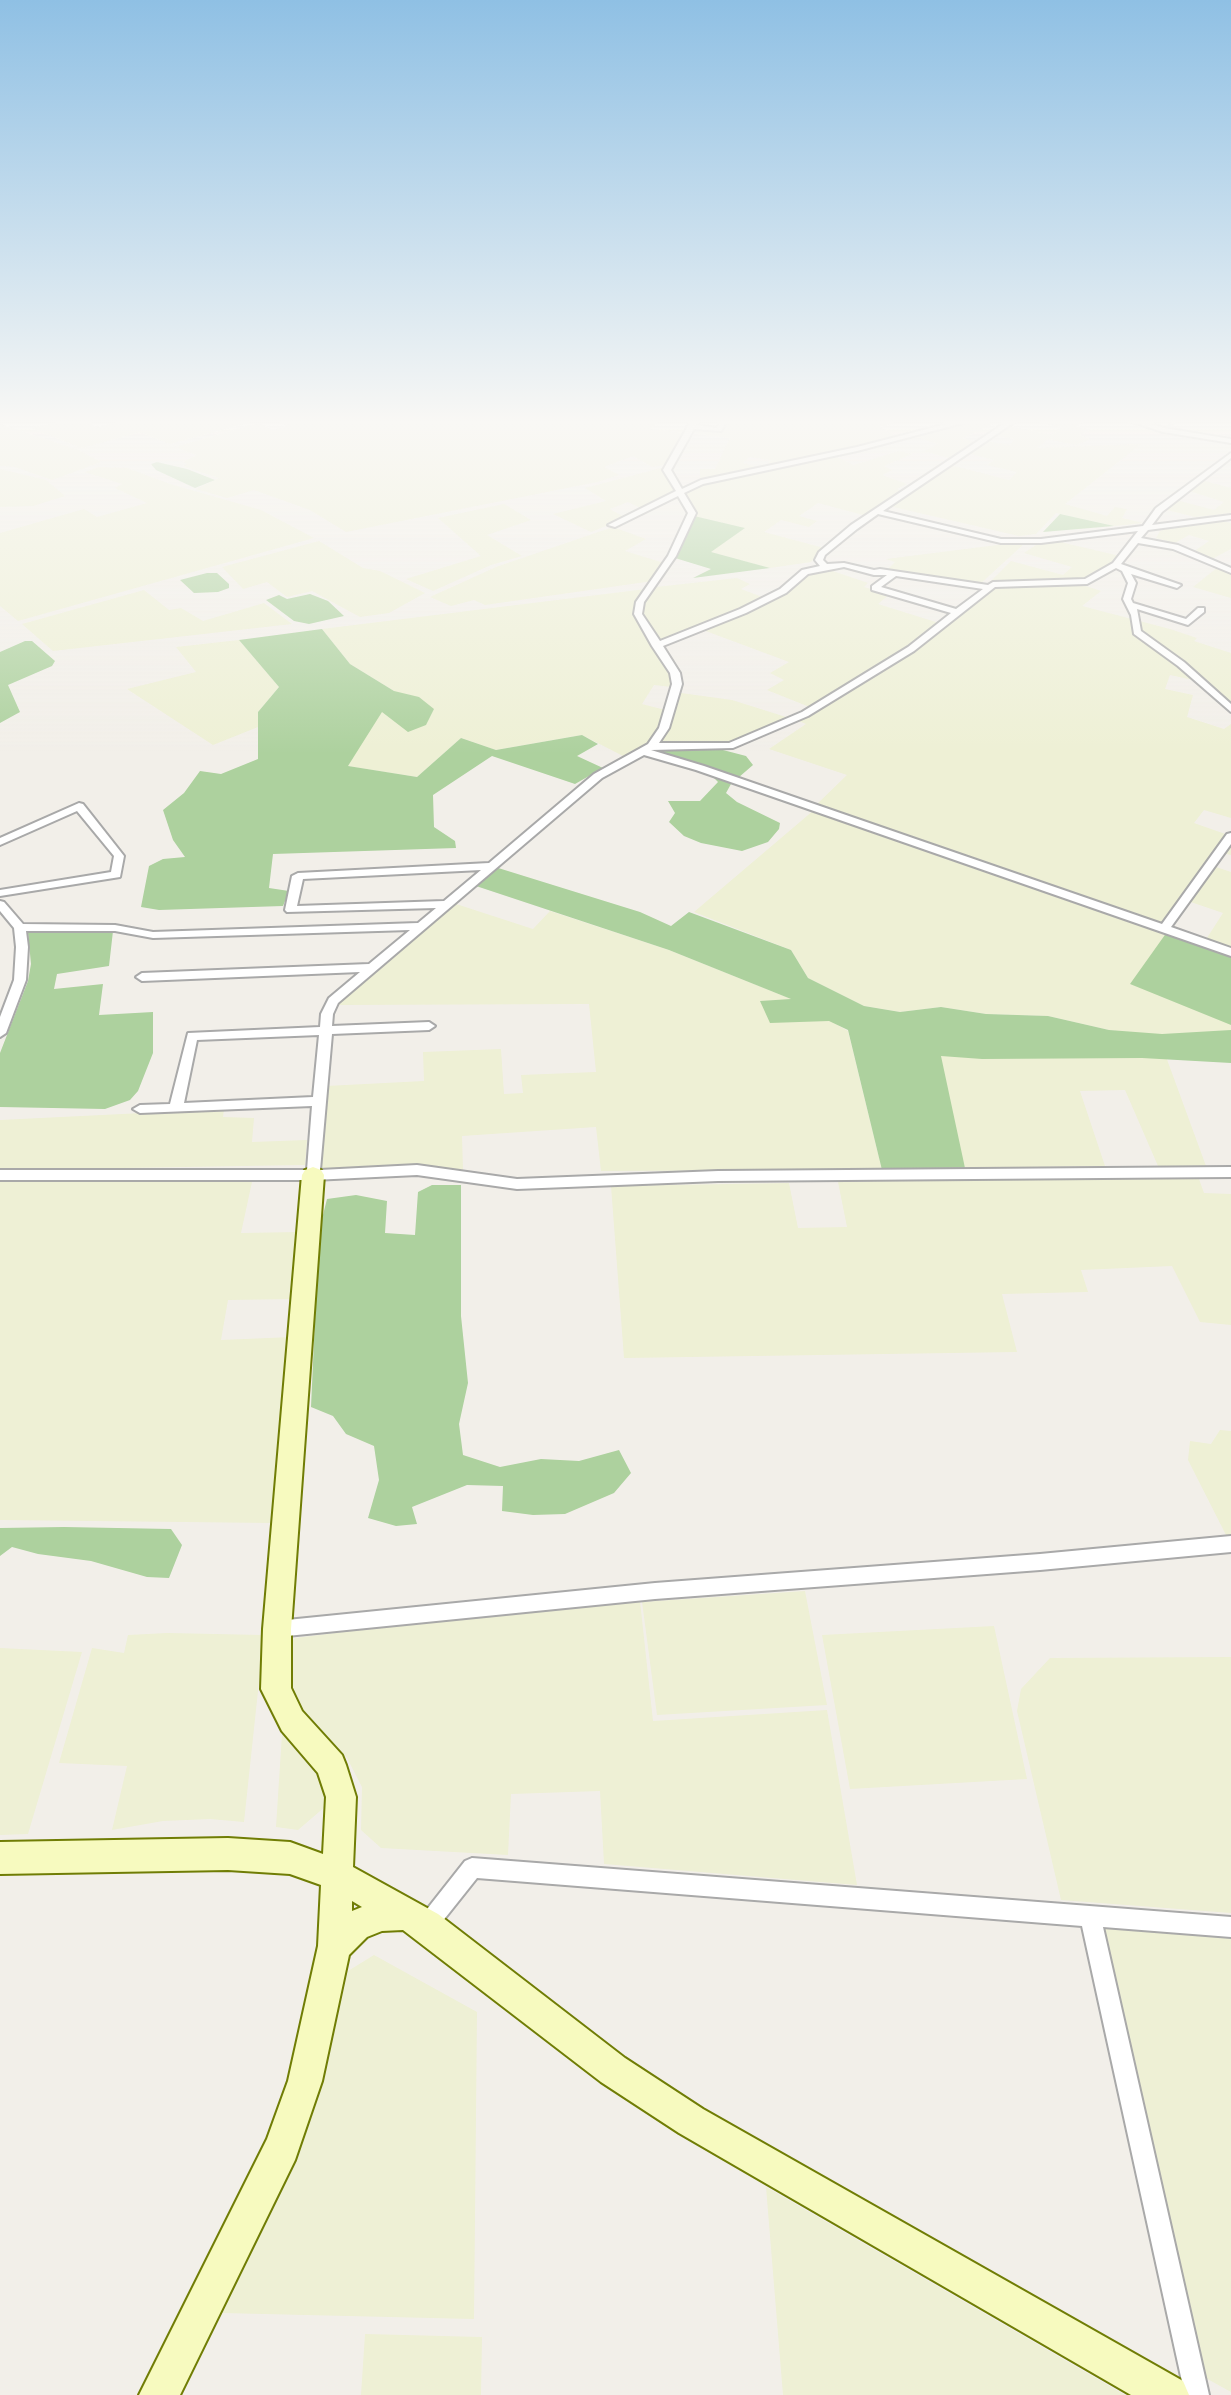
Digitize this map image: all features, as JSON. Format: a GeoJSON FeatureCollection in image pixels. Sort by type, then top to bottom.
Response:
{"type":"FeatureCollection","features":[{"type":"Feature","properties":{"kind":"street"},"geometry":{"type":"LineString","coordinates":[[159,2395],[282,2147],[305,2081],[334,1946],[341,1797],[331,1765],[292,1721],[276,1689],[277,1629],[327,1014],[333,1001],[488,866],[598,776],[647,749],[664,728],[677,684],[675,673],[638,614],[640,602],[672,556],[684,531]]}},
{"type":"Feature","properties":{"kind":"street"},"geometry":{"type":"LineString","coordinates":[[825,567],[819,560],[822,554],[850,531]]}},
{"type":"Feature","properties":{"kind":"street"},"geometry":{"type":"LineString","coordinates":[[958,531],[1001,541],[1041,541],[1128,531]]}},
{"type":"Feature","properties":{"kind":"street"},"geometry":{"type":"LineString","coordinates":[[656,646],[727,619],[779,594],[805,572],[825,567],[844,565],[874,573],[894,573],[987,587],[1021,582],[1087,581],[1120,567],[1142,531]]}},
{"type":"Feature","properties":{"kind":"street"},"geometry":{"type":"LineString","coordinates":[[1136,540],[1175,547],[1231,571]]}},
{"type":"Feature","properties":{"kind":"street"},"geometry":{"type":"LineString","coordinates":[[1120,567],[1177,585]]}},
{"type":"Feature","properties":{"kind":"street"},"geometry":{"type":"LineString","coordinates":[[1120,567],[1132,583],[1127,599],[1137,632],[1181,664],[1231,709]]}},
{"type":"Feature","properties":{"kind":"street"},"geometry":{"type":"LineString","coordinates":[[894,573],[875,588],[956,612]]}},
{"type":"Feature","properties":{"kind":"street"},"geometry":{"type":"LineString","coordinates":[[647,749],[712,748],[737,744],[824,705],[911,649],[987,587]]}},
{"type":"Feature","properties":{"kind":"street"},"geometry":{"type":"LineString","coordinates":[[1131,605],[1188,622],[1201,610]]}},
{"type":"Feature","properties":{"kind":"street"},"geometry":{"type":"LineString","coordinates":[[647,749],[1231,952]]}},
{"type":"Feature","properties":{"kind":"street"},"geometry":{"type":"LineString","coordinates":[[0,842],[79,806],[119,856],[116,875],[0,893]]}},
{"type":"Feature","properties":{"kind":"street"},"geometry":{"type":"LineString","coordinates":[[1164,929],[1231,836]]}},
{"type":"Feature","properties":{"kind":"street"},"geometry":{"type":"LineString","coordinates":[[446,904],[291,910],[298,876],[488,866]]}},
{"type":"Feature","properties":{"kind":"street"},"geometry":{"type":"LineString","coordinates":[[0,904],[20,927],[22,947],[20,980],[0,1033]]}},
{"type":"Feature","properties":{"kind":"street"},"geometry":{"type":"LineString","coordinates":[[20,927],[115,928],[153,935],[418,926]]}},
{"type":"Feature","properties":{"kind":"street"},"geometry":{"type":"LineString","coordinates":[[142,977],[370,968]]}},
{"type":"Feature","properties":{"kind":"street"},"geometry":{"type":"LineString","coordinates":[[176,1108],[192,1036],[429,1026]]}},
{"type":"Feature","properties":{"kind":"street"},"geometry":{"type":"LineString","coordinates":[[140,1109],[319,1101]]}},
{"type":"Feature","properties":{"kind":"street"},"geometry":{"type":"LineString","coordinates":[[0,1175],[313,1175],[417,1170],[517,1184],[718,1176],[1231,1172]]}},
{"type":"Feature","properties":{"kind":"street"},"geometry":{"type":"LineString","coordinates":[[277,1629],[655,1591],[1040,1562],[1231,1544]]}},
{"type":"Feature","properties":{"kind":"street"},"geometry":{"type":"LineString","coordinates":[[0,1858],[228,1854],[290,1858],[336,1875],[418,1919],[613,2070],[691,2121],[1169,2395]]}},
{"type":"Feature","properties":{"kind":"street"},"geometry":{"type":"LineString","coordinates":[[334,1946],[356,1925],[382,1915],[418,1919],[472,1868],[1231,1927]]}},
{"type":"Feature","properties":{"kind":"street"},"geometry":{"type":"LineString","coordinates":[[1090,1916],[1197,2395]]}},
{"type":"Feature","properties":{"kind":"green space"},"geometry":{"type":"Polygon","coordinates":[[[300,531],[314,538],[18,621],[0,606],[0,533],[300,531]]]}},
{"type":"Feature","properties":{"kind":"green space"},"geometry":{"type":"Polygon","coordinates":[[[452,531],[499,531],[487,535],[522,556],[491,565],[433,591],[406,579],[481,556],[452,531]]]}},
{"type":"Feature","properties":{"kind":"green space"},"geometry":{"type":"Polygon","coordinates":[[[602,531],[623,531],[646,539],[625,551],[664,563],[653,581],[485,605],[474,600],[451,606],[430,597],[496,567],[602,531]]]}},
{"type":"Feature","properties":{"kind":"green space"},"geometry":{"type":"Polygon","coordinates":[[[687,531],[741,531],[711,552],[770,568],[693,578],[711,569],[675,558],[687,531]]]}},
{"type":"Feature","properties":{"kind":"green space"},"geometry":{"type":"Polygon","coordinates":[[[740,531],[766,531],[824,548],[811,562],[770,568],[710,552],[740,531]]]}},
{"type":"Feature","properties":{"kind":"green space"},"geometry":{"type":"Polygon","coordinates":[[[996,531],[1039,531],[1019,536],[996,531]]]}},
{"type":"Feature","properties":{"kind":"green space"},"geometry":{"type":"Polygon","coordinates":[[[1160,531],[1231,531],[1231,549],[1210,560],[1193,552],[1209,541],[1189,535],[1175,543],[1156,538],[1160,531]]]}},
{"type":"Feature","properties":{"kind":"green space"},"geometry":{"type":"Polygon","coordinates":[[[319,541],[363,568],[380,571],[425,593],[389,613],[360,617],[312,591],[287,597],[267,582],[243,589],[222,567],[319,541]]]}},
{"type":"Feature","properties":{"kind":"green space"},"geometry":{"type":"Polygon","coordinates":[[[1056,541],[1120,556],[1113,564],[1080,584],[1101,591],[1082,606],[1170,629],[1231,653],[1231,709],[1198,681],[1170,675],[1165,689],[1193,695],[1187,717],[1224,729],[1231,724],[1231,818],[1204,810],[1194,823],[1231,836],[1231,855],[1219,852],[1210,865],[1231,872],[1231,950],[1205,941],[1223,913],[1182,899],[1162,927],[815,806],[847,775],[769,749],[806,724],[794,719],[840,698],[906,655],[991,587],[988,584],[1011,561],[1063,575],[1072,567],[1024,553],[1039,543],[1056,541]]]}},
{"type":"Feature","properties":{"kind":"green space"},"geometry":{"type":"Polygon","coordinates":[[[1025,543],[979,585],[886,571],[895,562],[886,559],[1025,543]]]}},
{"type":"Feature","properties":{"kind":"green space"},"geometry":{"type":"Polygon","coordinates":[[[1218,567],[1231,573],[1231,598],[1193,587],[1218,567]]]}},
{"type":"Feature","properties":{"kind":"green space"},"geometry":{"type":"Polygon","coordinates":[[[824,568],[868,583],[864,587],[890,594],[878,604],[939,623],[905,650],[812,708],[767,690],[784,680],[770,673],[789,662],[695,627],[657,643],[641,614],[644,602],[656,587],[737,578],[750,584],[741,589],[770,600],[807,572],[824,568]]]}},
{"type":"Feature","properties":{"kind":"green space"},"geometry":{"type":"Polygon","coordinates":[[[217,573],[229,584],[229,588],[218,592],[194,593],[180,580],[217,573]]]}},
{"type":"Feature","properties":{"kind":"green space"},"geometry":{"type":"Polygon","coordinates":[[[646,589],[636,602],[634,617],[671,674],[672,687],[654,685],[642,704],[665,710],[659,727],[646,745],[623,756],[582,735],[496,750],[461,738],[417,777],[347,766],[394,691],[350,664],[322,629],[646,589]]]}},
{"type":"Feature","properties":{"kind":"green space"},"geometry":{"type":"Polygon","coordinates":[[[144,590],[169,610],[181,608],[203,621],[264,603],[292,624],[53,651],[22,624],[144,590]]]}},
{"type":"Feature","properties":{"kind":"green space"},"geometry":{"type":"Polygon","coordinates":[[[310,594],[328,601],[344,616],[309,624],[294,621],[266,600],[279,595],[287,599],[310,594]]]}},
{"type":"Feature","properties":{"kind":"green space"},"geometry":{"type":"Polygon","coordinates":[[[322,629],[350,664],[394,691],[419,697],[434,709],[426,725],[408,732],[382,712],[348,766],[417,777],[461,738],[496,750],[582,735],[598,744],[577,756],[603,768],[575,784],[492,756],[433,795],[434,827],[455,841],[456,848],[273,854],[269,888],[289,891],[283,906],[159,910],[141,907],[149,866],[163,859],[185,857],[173,840],[163,810],[184,793],[200,771],[221,774],[258,759],[258,712],[279,687],[239,640],[322,629]]]}},
{"type":"Feature","properties":{"kind":"green space"},"geometry":{"type":"Polygon","coordinates":[[[239,640],[279,687],[258,712],[258,727],[213,745],[127,689],[196,672],[176,647],[239,640]]]}},
{"type":"Feature","properties":{"kind":"green space"},"geometry":{"type":"Polygon","coordinates":[[[32,641],[55,661],[52,666],[8,685],[20,712],[0,723],[0,652],[32,641]]]}},
{"type":"Feature","properties":{"kind":"green space"},"geometry":{"type":"Polygon","coordinates":[[[681,693],[732,700],[786,717],[728,745],[657,745],[673,717],[681,693]]]}},
{"type":"Feature","properties":{"kind":"green space"},"geometry":{"type":"Polygon","coordinates":[[[659,749],[723,750],[746,756],[753,765],[731,784],[726,793],[737,802],[780,823],[779,829],[768,842],[742,851],[701,843],[684,836],[669,822],[675,813],[668,801],[700,801],[718,782],[714,778],[716,770],[659,753],[659,749]]]}},
{"type":"Feature","properties":{"kind":"green space"},"geometry":{"type":"Polygon","coordinates":[[[814,810],[1167,932],[1231,1017],[1231,1049],[1109,1030],[1048,1016],[986,1014],[941,1007],[900,1012],[864,1006],[808,978],[791,950],[694,912],[814,810]]]}},
{"type":"Feature","properties":{"kind":"green space"},"geometry":{"type":"Polygon","coordinates":[[[495,867],[640,912],[671,926],[689,912],[791,950],[808,978],[864,1006],[900,1012],[941,1007],[986,1014],[1048,1016],[1109,1030],[1162,1034],[1231,1030],[1231,1063],[1142,1058],[982,1059],[941,1056],[965,1168],[882,1170],[848,1030],[829,1021],[770,1023],[760,1001],[791,999],[669,950],[473,885],[495,867]]]}},
{"type":"Feature","properties":{"kind":"green space"},"geometry":{"type":"Polygon","coordinates":[[[453,903],[533,929],[550,911],[669,950],[794,1000],[848,1031],[882,1170],[601,1171],[596,1127],[462,1136],[463,1170],[419,1167],[320,1170],[326,1086],[424,1081],[423,1052],[501,1049],[504,1094],[523,1093],[521,1075],[596,1072],[589,1004],[337,1005],[453,903]]]}},
{"type":"Feature","properties":{"kind":"green space"},"geometry":{"type":"Polygon","coordinates":[[[113,931],[109,966],[57,974],[54,989],[103,984],[99,1015],[153,1012],[153,1053],[138,1091],[130,1100],[105,1109],[0,1107],[0,1053],[28,981],[31,964],[28,933],[113,931]]]}},
{"type":"Feature","properties":{"kind":"green space"},"geometry":{"type":"Polygon","coordinates":[[[1167,932],[1231,954],[1231,1025],[1130,984],[1167,932]]]}},
{"type":"Feature","properties":{"kind":"green space"},"geometry":{"type":"Polygon","coordinates":[[[931,1052],[1165,1054],[1206,1166],[1158,1166],[1125,1090],[1080,1091],[1105,1166],[965,1168],[931,1052]]]}},
{"type":"Feature","properties":{"kind":"green space"},"geometry":{"type":"Polygon","coordinates":[[[224,1109],[223,1117],[254,1118],[252,1142],[307,1140],[305,1165],[0,1170],[0,1120],[224,1109]]]}},
{"type":"Feature","properties":{"kind":"green space"},"geometry":{"type":"Polygon","coordinates":[[[1199,1179],[1204,1193],[1231,1194],[1231,1325],[1200,1322],[1172,1266],[1081,1270],[1088,1292],[1002,1294],[1017,1352],[624,1358],[611,1186],[789,1183],[798,1228],[847,1227],[838,1182],[1199,1179]]]}},
{"type":"Feature","properties":{"kind":"green space"},"geometry":{"type":"Polygon","coordinates":[[[0,1182],[252,1182],[241,1233],[300,1232],[294,1299],[228,1300],[221,1340],[292,1337],[273,1523],[0,1520],[0,1182]]]}},
{"type":"Feature","properties":{"kind":"green space"},"geometry":{"type":"Polygon","coordinates":[[[432,1185],[461,1185],[461,1316],[468,1383],[459,1424],[463,1455],[500,1467],[541,1459],[579,1461],[619,1450],[631,1473],[614,1493],[565,1514],[533,1515],[502,1511],[503,1486],[467,1485],[412,1507],[417,1524],[396,1526],[368,1518],[379,1480],[374,1446],[346,1434],[333,1416],[311,1407],[319,1231],[327,1199],[356,1195],[387,1201],[385,1233],[415,1235],[418,1192],[432,1185]]]}},
{"type":"Feature","properties":{"kind":"green space"},"geometry":{"type":"Polygon","coordinates":[[[1220,1430],[1231,1431],[1231,1535],[1226,1535],[1188,1460],[1190,1441],[1211,1444],[1220,1430]]]}},
{"type":"Feature","properties":{"kind":"green space"},"geometry":{"type":"Polygon","coordinates":[[[0,1528],[171,1529],[182,1545],[169,1578],[147,1577],[91,1561],[12,1547],[0,1556],[0,1528]]]}},
{"type":"Feature","properties":{"kind":"green space"},"geometry":{"type":"Polygon","coordinates":[[[805,1591],[827,1705],[657,1715],[642,1602],[805,1591]]]}},
{"type":"Feature","properties":{"kind":"green space"},"geometry":{"type":"Polygon","coordinates":[[[640,1601],[653,1721],[827,1710],[857,1885],[604,1864],[600,1791],[511,1794],[508,1855],[381,1848],[361,1830],[362,1787],[347,1758],[315,1726],[294,1698],[287,1679],[288,1645],[295,1638],[455,1618],[640,1601]]]}},
{"type":"Feature","properties":{"kind":"green space"},"geometry":{"type":"Polygon","coordinates":[[[994,1626],[1027,1779],[850,1789],[822,1635],[994,1626]]]}},
{"type":"Feature","properties":{"kind":"green space"},"geometry":{"type":"Polygon","coordinates":[[[128,1635],[264,1635],[244,1822],[210,1819],[163,1821],[112,1830],[127,1766],[59,1763],[92,1648],[124,1653],[128,1635]]]}},
{"type":"Feature","properties":{"kind":"green space"},"geometry":{"type":"Polygon","coordinates":[[[0,1648],[82,1652],[28,1834],[0,1835],[0,1648]]]}},
{"type":"Feature","properties":{"kind":"green space"},"geometry":{"type":"Polygon","coordinates":[[[1231,1657],[1231,1913],[1061,1900],[1017,1711],[1021,1689],[1050,1658],[1231,1657]]]}},
{"type":"Feature","properties":{"kind":"green space"},"geometry":{"type":"Polygon","coordinates":[[[282,1734],[320,1779],[326,1806],[298,1830],[276,1827],[282,1734]]]}},
{"type":"Feature","properties":{"kind":"green space"},"geometry":{"type":"Polygon","coordinates":[[[1105,1928],[1231,1937],[1231,2392],[1202,2376],[1105,1928]]]}},
{"type":"Feature","properties":{"kind":"green space"},"geometry":{"type":"Polygon","coordinates":[[[374,1955],[477,2012],[474,2319],[221,2313],[288,2174],[322,2086],[348,1971],[374,1955]]]}},
{"type":"Feature","properties":{"kind":"green space"},"geometry":{"type":"Polygon","coordinates":[[[766,2187],[1125,2395],[783,2395],[766,2187]]]}},
{"type":"Feature","properties":{"kind":"green space"},"geometry":{"type":"Polygon","coordinates":[[[365,2334],[482,2337],[481,2395],[361,2395],[365,2334]]]}}]}
